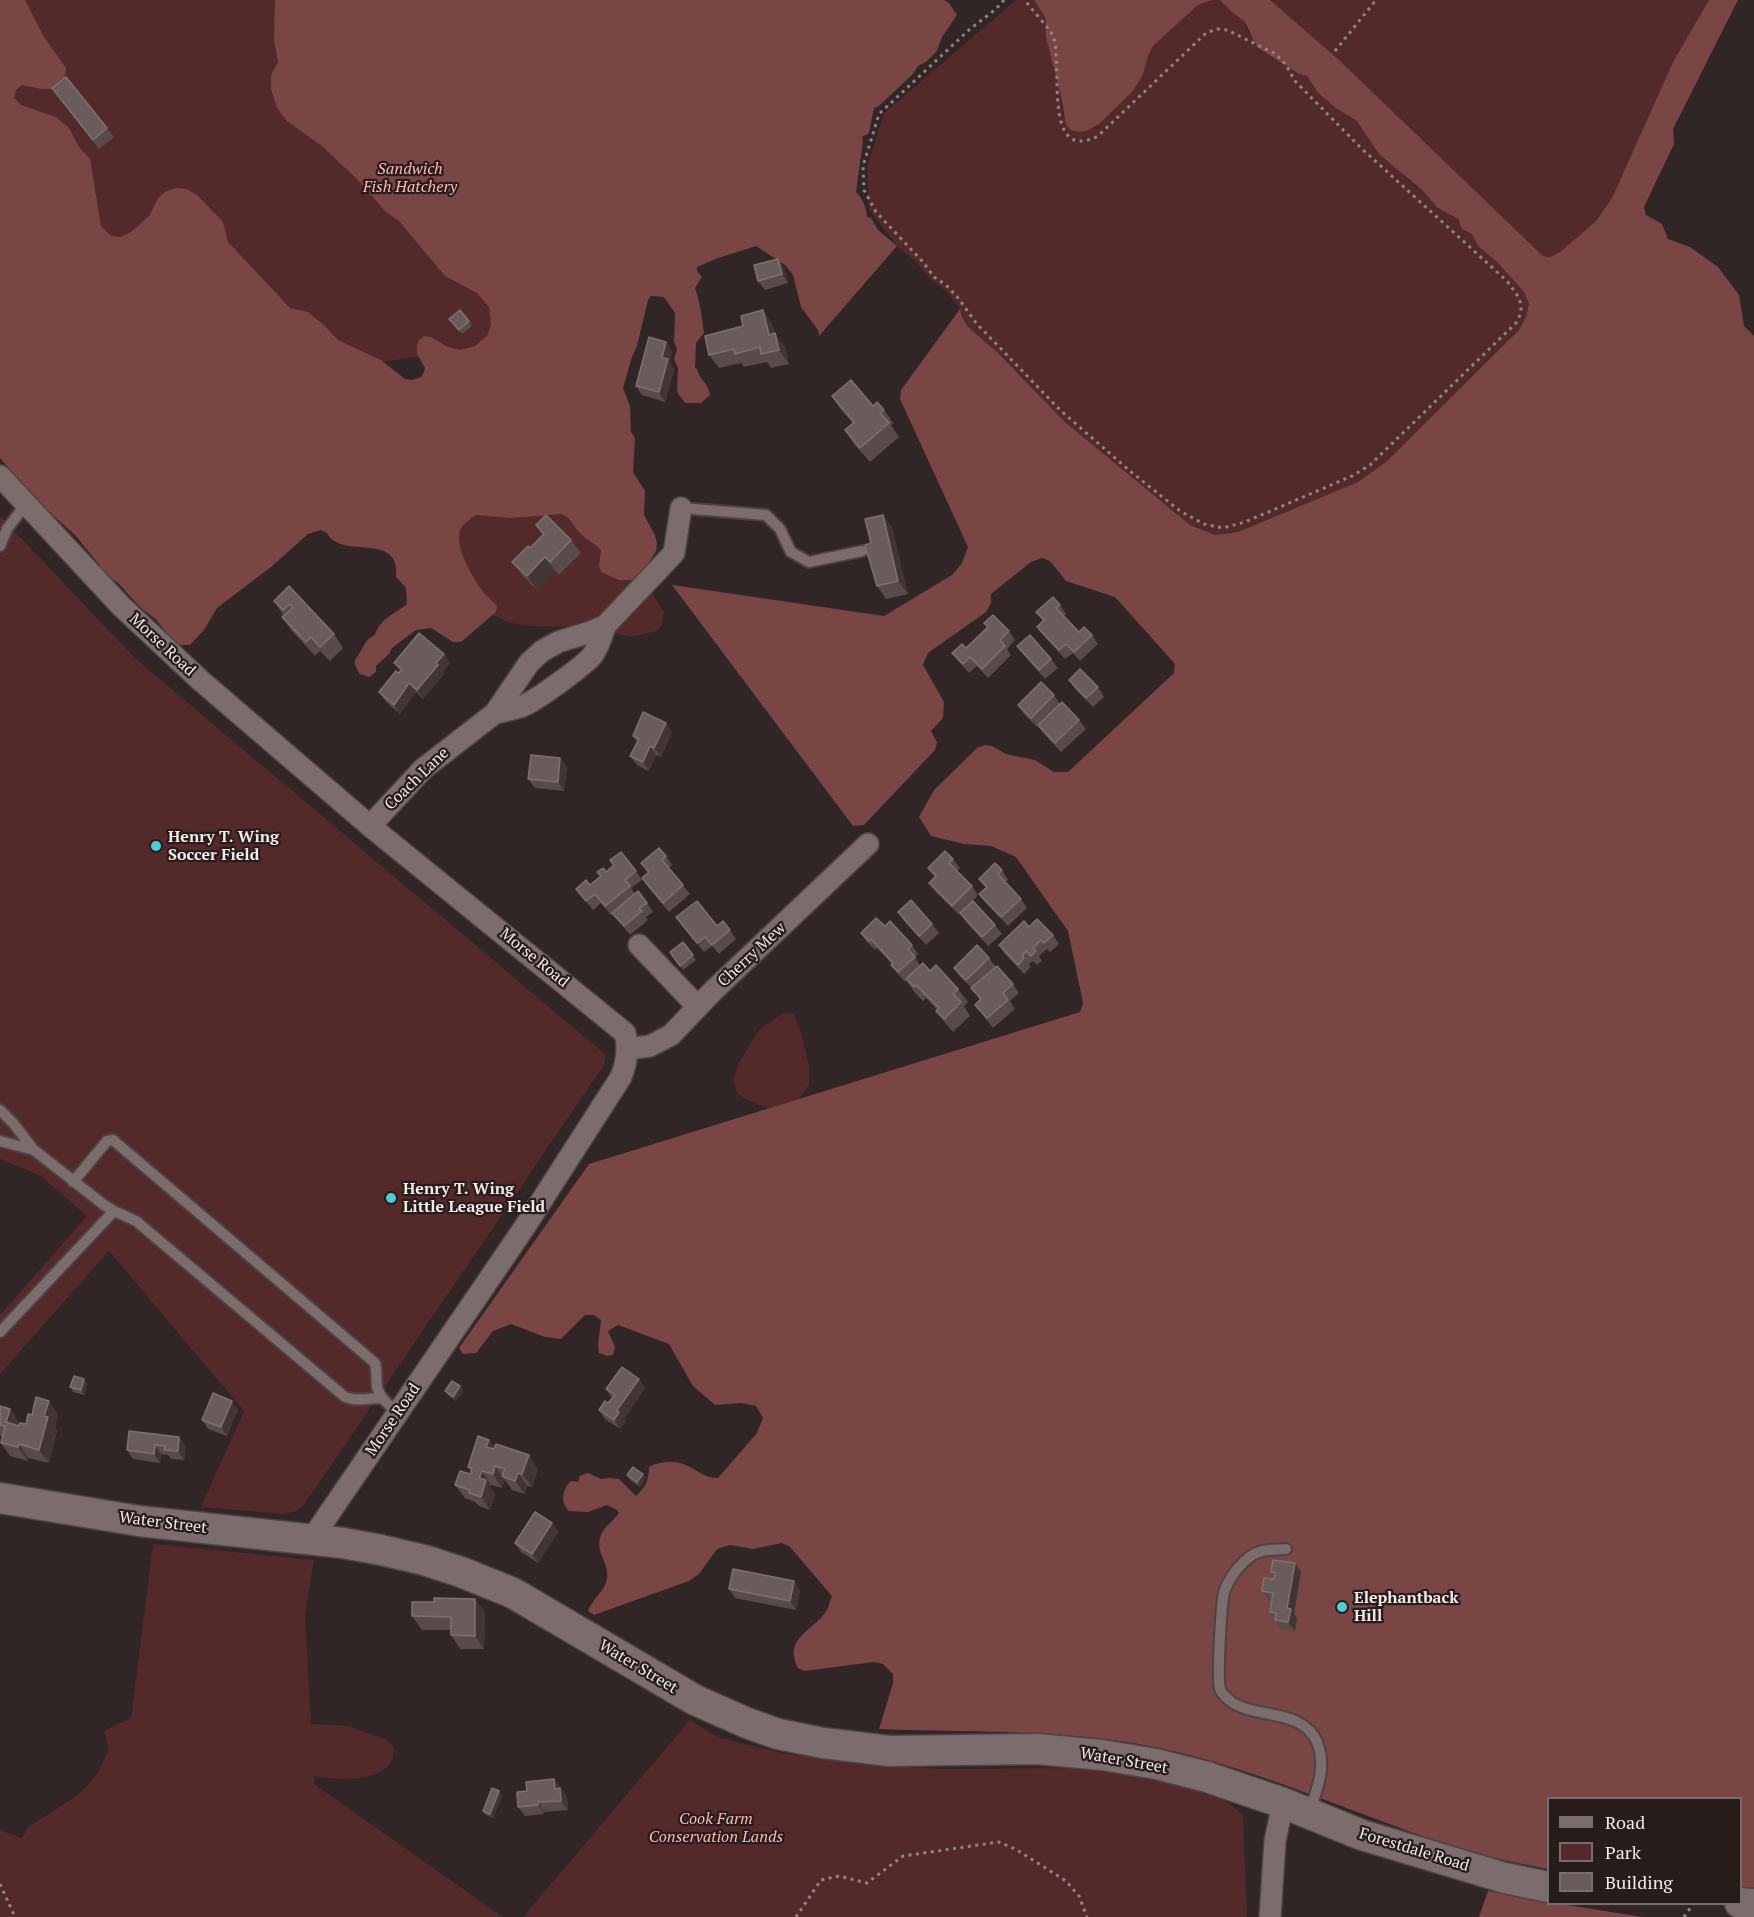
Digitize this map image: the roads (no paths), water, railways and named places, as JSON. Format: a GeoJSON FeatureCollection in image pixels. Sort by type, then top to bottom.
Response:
{"type":"FeatureCollection","features":[{"type":"Feature","properties":{"kind":"main road","name":"Water Street"},"geometry":{"type":"LineString","coordinates":[[0,1498],[172,1526],[311,1540],[381,1550],[424,1560],[482,1579],[513,1593],[695,1700],[778,1734],[823,1743],[889,1750],[1037,1749],[1102,1755],[1156,1764],[1207,1778],[1296,1808]]}},
{"type":"Feature","properties":{"kind":"main road","name":"Forestdale Road"},"geometry":{"type":"LineString","coordinates":[[1296,1808],[1362,1835],[1505,1878],[1547,1887]]}},
{"type":"Feature","properties":{"kind":"street","name":"Morse Road"},"geometry":{"type":"LineString","coordinates":[[0,476],[158,642],[370,826],[625,1033],[627,1059],[621,1077],[524,1228],[311,1540]]}},
{"type":"Feature","properties":{"kind":"street","name":"Coach Lane"},"geometry":{"type":"LineString","coordinates":[[495,713],[533,701],[581,666],[592,655],[605,626],[674,553],[681,508]]}},
{"type":"Feature","properties":{"kind":"street","name":"Coach Lane"},"geometry":{"type":"LineString","coordinates":[[370,826],[423,769],[495,713],[529,663],[543,651],[558,642],[605,626]]}},
{"type":"Feature","properties":{"kind":"street","name":"Cherry Mew"},"geometry":{"type":"LineString","coordinates":[[627,1049],[650,1046],[670,1035],[868,844]]}},
{"type":"Feature","properties":{"kind":"street"},"geometry":{"type":"LineString","coordinates":[[639,945],[698,1007]]}},
{"type":"Feature","properties":{"kind":"street"},"geometry":{"type":"LineString","coordinates":[[1270,1917],[1275,1841],[1296,1808]]}},
{"type":"Feature","properties":{"kind":"lane"},"geometry":{"type":"LineString","coordinates":[[0,546],[7,529],[26,504]]}},
{"type":"Feature","properties":{"kind":"lane"},"geometry":{"type":"LineString","coordinates":[[681,508],[766,515],[780,530],[791,552],[809,562],[862,551]]}},
{"type":"Feature","properties":{"kind":"lane"},"geometry":{"type":"LineString","coordinates":[[0,1110],[34,1150],[104,1205],[136,1221],[345,1397],[354,1401],[381,1398]]}},
{"type":"Feature","properties":{"kind":"lane"},"geometry":{"type":"LineString","coordinates":[[73,1182],[107,1141],[113,1140],[375,1363],[377,1387],[381,1398],[399,1413]]}},
{"type":"Feature","properties":{"kind":"lane"},"geometry":{"type":"LineString","coordinates":[[0,1141],[34,1150]]}},
{"type":"Feature","properties":{"kind":"lane"},"geometry":{"type":"LineString","coordinates":[[0,1332],[114,1211]]}},
{"type":"Feature","properties":{"kind":"lane"},"geometry":{"type":"LineString","coordinates":[[1286,1549],[1258,1552],[1242,1564],[1232,1576],[1224,1593],[1218,1674],[1220,1690],[1227,1699],[1241,1709],[1283,1716],[1307,1730],[1316,1740],[1323,1763],[1320,1781],[1296,1808]]}},
{"type":"Feature","properties":{"kind":"place","name":"Henry T. Wing Soccer Field"},"geometry":{"type":"Point","coordinates":[156,846]}},
{"type":"Feature","properties":{"kind":"place","name":"Henry T. Wing Little League Field"},"geometry":{"type":"Point","coordinates":[391,1198]}},
{"type":"Feature","properties":{"kind":"place","name":"Elephantback Hill"},"geometry":{"type":"Point","coordinates":[1342,1607]}},
{"type":"Feature","properties":{"kind":"park label","name":"Sandwich Fish Hatchery"},"geometry":{"type":"Point","coordinates":[410,178]}},
{"type":"Feature","properties":{"kind":"park label","name":"Cook Farm Conservation Lands"},"geometry":{"type":"Point","coordinates":[716,1828]}}]}
